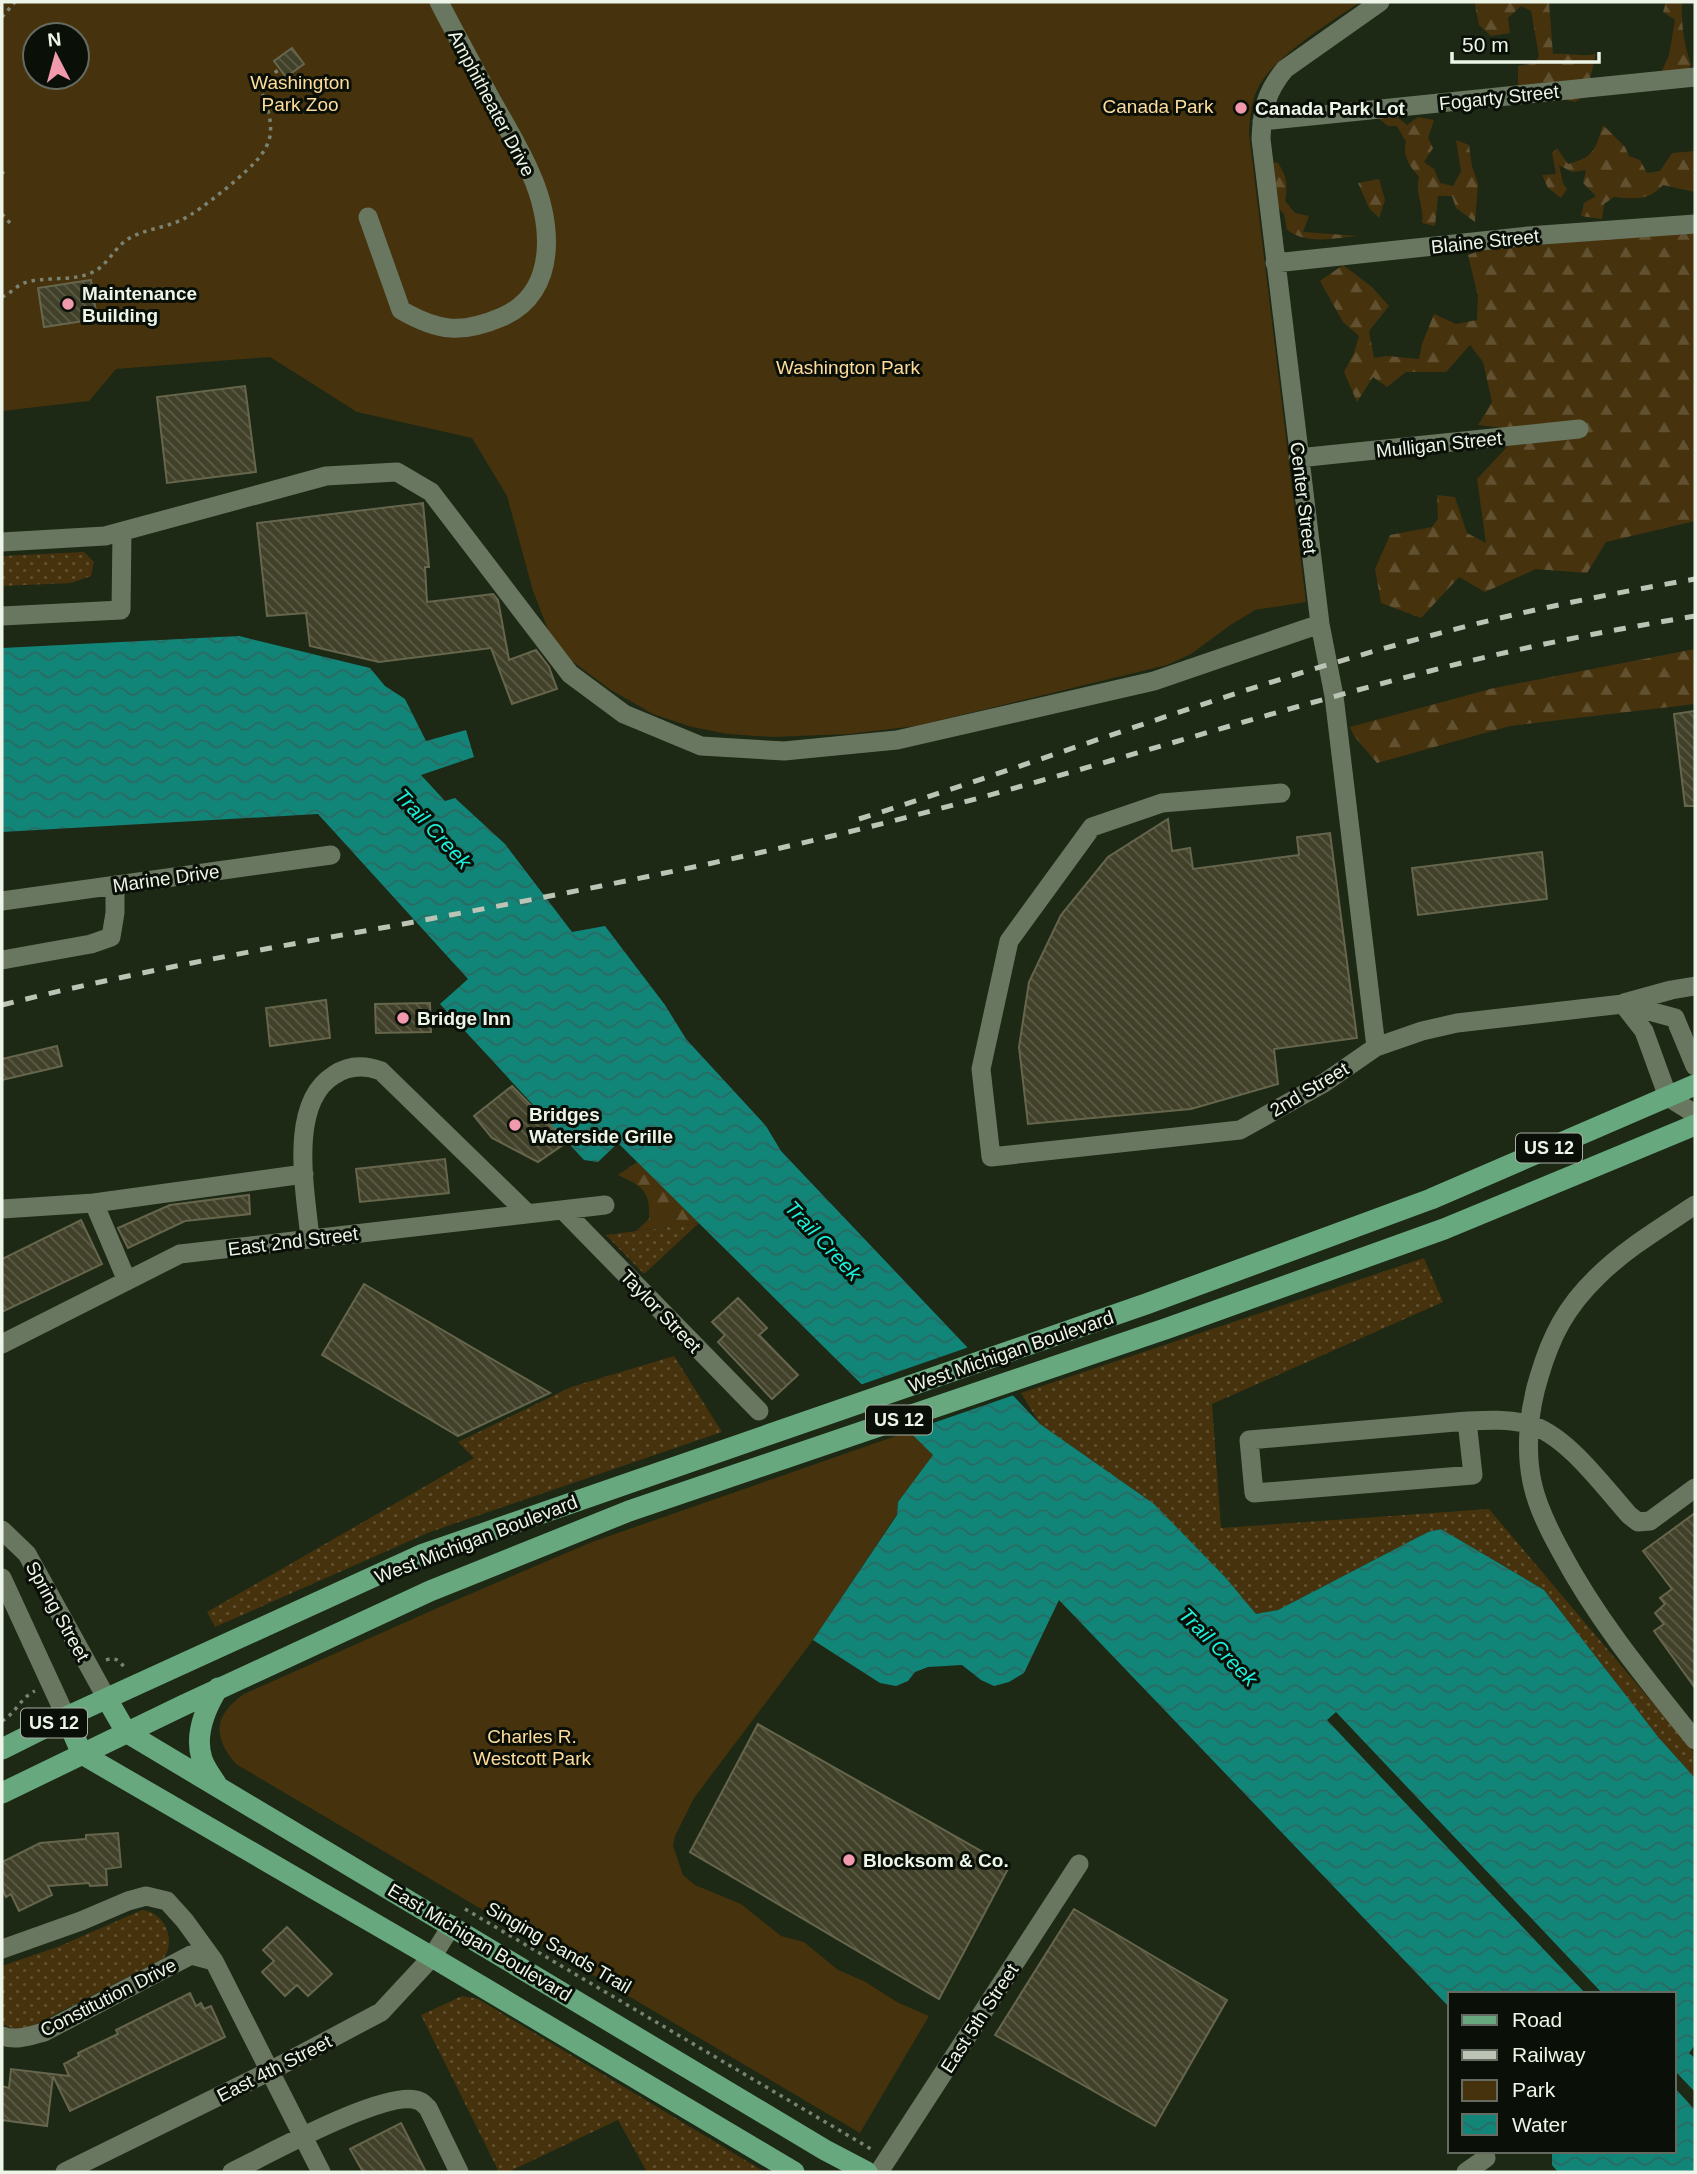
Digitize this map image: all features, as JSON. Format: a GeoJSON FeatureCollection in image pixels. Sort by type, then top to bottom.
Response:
{"type":"FeatureCollection","features":[{"type":"Feature","properties":{"kind":"main road","name":"US 12"},"geometry":{"type":"LineString","coordinates":[[1668,1097],[1695,1085]]}},
{"type":"Feature","properties":{"kind":"main road","name":"West Michigan Boulevard"},"geometry":{"type":"LineString","coordinates":[[107,1699],[421,1555],[1146,1304],[1431,1199],[1668,1097]]}},
{"type":"Feature","properties":{"kind":"main road","name":"West Michigan Boulevard"},"geometry":{"type":"LineString","coordinates":[[82,1754],[430,1591],[629,1511],[1168,1328],[1444,1229],[1695,1125]]}},
{"type":"Feature","properties":{"kind":"main road"},"geometry":{"type":"LineString","coordinates":[[218,1688],[204,1714],[200,1733],[203,1761],[218,1787]]}},
{"type":"Feature","properties":{"kind":"main road","name":"US 12"},"geometry":{"type":"LineString","coordinates":[[2,1749],[107,1699]]}},
{"type":"Feature","properties":{"kind":"main road","name":"East Michigan Boulevard"},"geometry":{"type":"LineString","coordinates":[[107,1699],[126,1732],[218,1787],[454,1915],[825,2150],[867,2172]]}},
{"type":"Feature","properties":{"kind":"main road"},"geometry":{"type":"LineString","coordinates":[[66,1717],[82,1754]]}},
{"type":"Feature","properties":{"kind":"main road","name":"US 12"},"geometry":{"type":"LineString","coordinates":[[2,1793],[82,1754]]}},
{"type":"Feature","properties":{"kind":"main road","name":"East Michigan Boulevard"},"geometry":{"type":"LineString","coordinates":[[82,1754],[432,1957],[794,2172]]}},
{"type":"Feature","properties":{"kind":"street","name":"Amphitheater Drive"},"geometry":{"type":"LineString","coordinates":[[368,217],[401,310],[432,326],[448,329],[475,326],[495,320],[513,312],[529,299],[541,281],[547,238],[537,189],[439,2]]}},
{"type":"Feature","properties":{"kind":"street","name":"Center Street"},"geometry":{"type":"LineString","coordinates":[[1376,1047],[1334,696],[1320,624],[1298,458],[1261,139],[1265,104],[1273,84],[1285,69],[1380,2]]}},
{"type":"Feature","properties":{"kind":"street","name":"Fogarty Street"},"geometry":{"type":"LineString","coordinates":[[1262,121],[1695,77]]}},
{"type":"Feature","properties":{"kind":"street","name":"Blaine Street"},"geometry":{"type":"LineString","coordinates":[[1275,263],[1528,236],[1695,224]]}},
{"type":"Feature","properties":{"kind":"street","name":"Mulligan Street"},"geometry":{"type":"LineString","coordinates":[[1298,458],[1579,429]]}},
{"type":"Feature","properties":{"kind":"street"},"geometry":{"type":"LineString","coordinates":[[2,542],[105,536],[326,476],[397,472],[431,492],[570,674],[624,714],[701,746],[784,751],[897,740],[1154,681],[1320,624]]}},
{"type":"Feature","properties":{"kind":"street"},"geometry":{"type":"LineString","coordinates":[[2,616],[121,610],[122,532]]}},
{"type":"Feature","properties":{"kind":"street","name":"2nd Street"},"geometry":{"type":"LineString","coordinates":[[1280,793],[1162,803],[1093,827],[1010,941],[981,1069],[990,1157],[1240,1130],[1324,1083],[1376,1047],[1422,1031],[1457,1023],[1623,1004],[1675,1018],[1695,1066]]}},
{"type":"Feature","properties":{"kind":"street","name":"Marine Drive"},"geometry":{"type":"LineString","coordinates":[[2,901],[331,856]]}},
{"type":"Feature","properties":{"kind":"street"},"geometry":{"type":"LineString","coordinates":[[2,960],[91,944],[111,937],[115,913],[115,885]]}},
{"type":"Feature","properties":{"kind":"street"},"geometry":{"type":"LineString","coordinates":[[1695,986],[1623,1004],[1644,1031],[1668,1097],[1695,1114]]}},
{"type":"Feature","properties":{"kind":"street"},"geometry":{"type":"LineString","coordinates":[[310,1239],[303,1160],[305,1128],[310,1106],[321,1083],[345,1070],[368,1066],[381,1071],[528,1214]]}},
{"type":"Feature","properties":{"kind":"street"},"geometry":{"type":"LineString","coordinates":[[2,1209],[94,1203],[304,1174]]}},
{"type":"Feature","properties":{"kind":"street"},"geometry":{"type":"LineString","coordinates":[[94,1203],[127,1281]]}},
{"type":"Feature","properties":{"kind":"street","name":"East 2nd Street"},"geometry":{"type":"LineString","coordinates":[[2,1344],[180,1254],[605,1205]]}},
{"type":"Feature","properties":{"kind":"street"},"geometry":{"type":"LineString","coordinates":[[1695,1205],[1597,1276],[1561,1320],[1545,1356],[1534,1394],[1529,1452],[1532,1482],[1544,1520],[1577,1583],[1614,1637],[1695,1740]]}},
{"type":"Feature","properties":{"kind":"street","name":"Taylor Street"},"geometry":{"type":"LineString","coordinates":[[563,1210],[759,1411]]}},
{"type":"Feature","properties":{"kind":"street"},"geometry":{"type":"LineString","coordinates":[[1467,1421],[1473,1475],[1254,1493],[1249,1440],[1467,1421],[1501,1420],[1530,1424],[1557,1439],[1581,1459],[1629,1516],[1639,1522],[1650,1521],[1695,1488]]}},
{"type":"Feature","properties":{"kind":"street","name":"Spring Street"},"geometry":{"type":"LineString","coordinates":[[2,1530],[27,1553],[107,1699]]}},
{"type":"Feature","properties":{"kind":"street","name":"Spring Street"},"geometry":{"type":"LineString","coordinates":[[2,1578],[66,1717]]}},
{"type":"Feature","properties":{"kind":"street","name":"East 5th Street"},"geometry":{"type":"LineString","coordinates":[[883,2166],[1079,1864]]}},
{"type":"Feature","properties":{"kind":"street"},"geometry":{"type":"LineString","coordinates":[[2,1948],[81,1922],[128,1901],[146,1896],[167,1901],[214,1961],[321,2172]]}},
{"type":"Feature","properties":{"kind":"street","name":"East 4th Street"},"geometry":{"type":"LineString","coordinates":[[65,2172],[270,2071],[381,2012],[432,1957],[454,1915]]}},
{"type":"Feature","properties":{"kind":"street","name":"Constitution Drive"},"geometry":{"type":"LineString","coordinates":[[2,2036],[10,2039],[44,2032],[191,1955],[214,1961]]}},
{"type":"Feature","properties":{"kind":"street"},"geometry":{"type":"LineString","coordinates":[[232,2172],[378,2103],[401,2099],[419,2100],[428,2108],[459,2172]]}},
{"type":"Feature","properties":{"kind":"street"},"geometry":{"type":"LineString","coordinates":[[1466,2172],[1486,2158]]}},
{"type":"Feature","properties":{"kind":"path"},"geometry":{"type":"LineString","coordinates":[[2,17],[15,2]]}},
{"type":"Feature","properties":{"kind":"path"},"geometry":{"type":"LineString","coordinates":[[2,297],[24,283],[93,272],[129,238],[185,219],[212,199],[260,157],[266,146],[270,135],[270,120],[260,84],[261,80],[279,70]]}},
{"type":"Feature","properties":{"kind":"path"},"geometry":{"type":"LineString","coordinates":[[2,214],[10,223]]}},
{"type":"Feature","properties":{"kind":"path"},"geometry":{"type":"LineString","coordinates":[[2,1721],[27,1695]]}},
{"type":"Feature","properties":{"kind":"path","name":"Singing Sands Trail"},"geometry":{"type":"LineString","coordinates":[[454,1915],[853,2137],[883,2166]]}},
{"type":"Feature","properties":{"kind":"green space","name":"Washington Park"},"geometry":{"type":"Polygon","coordinates":[[[2,2],[1360,2],[1288,53],[1264,78],[1252,105],[1249,133],[1306,602],[1255,610],[1191,654],[1167,665],[916,726],[849,734],[773,737],[728,734],[692,727],[653,714],[611,690],[572,661],[549,632],[533,591],[507,496],[472,438],[357,412],[270,357],[116,369],[89,401],[2,411],[2,2]]]}},
{"type":"Feature","properties":{"kind":"green space"},"geometry":{"type":"Polygon","coordinates":[[[1477,2],[1549,2],[1553,54],[1596,54],[1586,95],[1575,102],[1518,86],[1518,66],[1535,63],[1539,56],[1531,11],[1521,6],[1508,18],[1510,33],[1491,36],[1479,25],[1475,5],[1477,2]]]}},
{"type":"Feature","properties":{"kind":"green space"},"geometry":{"type":"Polygon","coordinates":[[[1666,2],[1682,2],[1686,50],[1691,65],[1679,84],[1661,73],[1669,55],[1675,20],[1663,12],[1666,2]]]}},
{"type":"Feature","properties":{"kind":"green space"},"geometry":{"type":"Polygon","coordinates":[[[1392,113],[1407,125],[1418,117],[1434,120],[1428,138],[1433,148],[1424,162],[1434,169],[1440,183],[1453,186],[1461,171],[1456,140],[1469,145],[1478,184],[1475,222],[1456,208],[1452,196],[1438,196],[1435,226],[1422,223],[1419,177],[1406,157],[1406,142],[1397,126],[1388,126],[1378,118],[1392,113]]]}},
{"type":"Feature","properties":{"kind":"green space"},"geometry":{"type":"Polygon","coordinates":[[[1603,125],[1625,147],[1629,156],[1640,160],[1647,173],[1660,171],[1672,153],[1695,151],[1695,192],[1663,185],[1652,194],[1641,198],[1614,197],[1604,204],[1602,219],[1581,216],[1584,203],[1596,196],[1583,183],[1586,170],[1572,172],[1559,165],[1567,189],[1561,198],[1548,188],[1542,175],[1556,174],[1552,153],[1557,148],[1568,164],[1588,155],[1595,146],[1603,125]]]}},
{"type":"Feature","properties":{"kind":"green space"},"geometry":{"type":"Polygon","coordinates":[[[1277,162],[1286,180],[1285,201],[1295,213],[1309,216],[1303,232],[1358,236],[1312,239],[1287,230],[1284,214],[1276,205],[1269,165],[1277,162]]]}},
{"type":"Feature","properties":{"kind":"green space"},"geometry":{"type":"Polygon","coordinates":[[[1379,179],[1385,200],[1379,218],[1369,208],[1358,183],[1379,179]]]}},
{"type":"Feature","properties":{"kind":"green space"},"geometry":{"type":"Polygon","coordinates":[[[1695,215],[1695,521],[1606,542],[1587,573],[1536,569],[1485,592],[1459,577],[1421,618],[1381,603],[1375,569],[1390,535],[1432,527],[1438,519],[1437,495],[1455,497],[1467,533],[1486,543],[1477,479],[1506,448],[1513,429],[1478,425],[1492,402],[1483,362],[1470,345],[1446,372],[1406,372],[1387,387],[1373,377],[1357,402],[1344,372],[1359,336],[1343,322],[1320,281],[1343,265],[1372,287],[1389,306],[1369,331],[1374,358],[1387,356],[1419,359],[1434,314],[1456,324],[1477,320],[1478,296],[1468,255],[1542,229],[1695,215]]]}},
{"type":"Feature","properties":{"kind":"green space"},"geometry":{"type":"Polygon","coordinates":[[[84,552],[94,562],[91,576],[71,583],[2,586],[2,556],[84,552]]]}},
{"type":"Feature","properties":{"kind":"green space"},"geometry":{"type":"Polygon","coordinates":[[[1695,649],[1695,704],[1510,726],[1377,763],[1354,736],[1350,727],[1494,688],[1695,649]]]}},
{"type":"Feature","properties":{"kind":"green space"},"geometry":{"type":"Polygon","coordinates":[[[637,1162],[699,1223],[636,1231],[649,1219],[648,1202],[639,1186],[618,1175],[637,1162]]]}},
{"type":"Feature","properties":{"kind":"green space"},"geometry":{"type":"Polygon","coordinates":[[[699,1223],[644,1274],[606,1235],[699,1223]]]}},
{"type":"Feature","properties":{"kind":"green space"},"geometry":{"type":"Polygon","coordinates":[[[1424,1258],[1443,1302],[1212,1404],[1221,1528],[1489,1509],[1695,1753],[1695,1778],[1659,1738],[1544,1590],[1441,1529],[1428,1532],[1278,1610],[1256,1614],[1226,1578],[1154,1504],[1040,1424],[1021,1393],[1424,1258]]]}},
{"type":"Feature","properties":{"kind":"green space"},"geometry":{"type":"Polygon","coordinates":[[[674,1356],[722,1432],[430,1532],[215,1627],[207,1612],[474,1458],[458,1442],[571,1387],[674,1356]]]}},
{"type":"Feature","properties":{"kind":"green space","name":"Charles R. Westcott Park"},"geometry":{"type":"Polygon","coordinates":[[[910,1431],[933,1455],[898,1502],[897,1514],[813,1640],[694,1798],[675,1836],[673,1846],[683,1875],[695,1885],[741,1904],[781,1936],[804,1942],[838,1970],[929,2016],[860,2133],[236,1764],[223,1744],[220,1735],[222,1718],[244,1694],[592,1542],[910,1431]]]}},
{"type":"Feature","properties":{"kind":"green space"},"geometry":{"type":"Polygon","coordinates":[[[142,1910],[157,1916],[166,1928],[169,1944],[163,1959],[31,2027],[14,2029],[2,2024],[2,1966],[60,1946],[142,1910]]]}},
{"type":"Feature","properties":{"kind":"green space"},"geometry":{"type":"Polygon","coordinates":[[[462,1996],[478,1999],[765,2172],[647,2172],[618,2120],[508,2172],[499,2172],[421,2015],[462,1996]]]}},
{"type":"Feature","properties":{"kind":"water","name":"Trail Creek"},"geometry":{"type":"Polygon","coordinates":[[[239,636],[370,668],[385,686],[405,699],[426,741],[466,730],[474,757],[421,775],[445,801],[455,798],[505,844],[572,932],[605,926],[665,1005],[686,1039],[766,1126],[781,1151],[1040,1424],[1154,1504],[1226,1578],[1256,1614],[1278,1610],[1428,1532],[1441,1529],[1544,1590],[1659,1738],[1695,1778],[1695,2045],[1689,2053],[1695,2058],[1695,2092],[1676,2072],[1676,1992],[1601,1992],[1336,1712],[1327,1720],[1584,1992],[1448,1992],[1448,2006],[1059,1600],[1024,1673],[1009,1682],[994,1686],[981,1680],[962,1665],[928,1667],[915,1672],[908,1681],[896,1686],[880,1683],[813,1640],[897,1515],[898,1502],[933,1455],[618,1143],[598,1162],[584,1160],[440,1004],[468,979],[318,814],[2,832],[2,648],[239,636]]]}},
{"type":"Feature","properties":{"kind":"water"},"geometry":{"type":"Polygon","coordinates":[[[1676,2089],[1695,2110],[1695,2172],[1558,2172],[1552,2165],[1552,2153],[1676,2153],[1676,2089]]]}},
{"type":"Feature","properties":{"kind":"pier"},"geometry":{"type":"Polygon","coordinates":[[[972,1346],[1017,1394],[907,1432],[857,1386],[972,1346]]]}},
{"type":"Feature","properties":{"kind":"building"},"geometry":{"type":"Polygon","coordinates":[[[292,48],[304,64],[286,77],[274,61],[292,48]]]}},
{"type":"Feature","properties":{"kind":"building","name":"Maintenance Building"},"geometry":{"type":"Polygon","coordinates":[[[91,280],[97,319],[44,327],[38,288],[91,280]]]}},
{"type":"Feature","properties":{"kind":"building"},"geometry":{"type":"Polygon","coordinates":[[[245,386],[256,472],[167,483],[157,397],[245,386]]]}},
{"type":"Feature","properties":{"kind":"building"},"geometry":{"type":"Polygon","coordinates":[[[423,503],[429,567],[425,567],[427,602],[493,594],[498,600],[509,660],[536,650],[549,667],[557,689],[512,704],[491,648],[379,662],[310,646],[306,613],[267,616],[257,523],[423,503]]]}},
{"type":"Feature","properties":{"kind":"building"},"geometry":{"type":"Polygon","coordinates":[[[1695,711],[1695,806],[1685,806],[1674,714],[1695,711]]]}},
{"type":"Feature","properties":{"kind":"building"},"geometry":{"type":"Polygon","coordinates":[[[1168,819],[1172,851],[1190,848],[1193,869],[1299,855],[1297,837],[1330,833],[1357,1038],[1274,1049],[1278,1084],[1191,1109],[1028,1124],[1019,1047],[1029,982],[1061,915],[1108,857],[1168,819]]]}},
{"type":"Feature","properties":{"kind":"building"},"geometry":{"type":"Polygon","coordinates":[[[1542,852],[1547,899],[1418,915],[1412,868],[1542,852]]]}},
{"type":"Feature","properties":{"kind":"building"},"geometry":{"type":"Polygon","coordinates":[[[326,1000],[330,1038],[270,1046],[266,1008],[326,1000]]]}},
{"type":"Feature","properties":{"kind":"building","name":"Bridge Inn"},"geometry":{"type":"Polygon","coordinates":[[[430,1003],[431,1032],[376,1033],[375,1004],[430,1003]]]}},
{"type":"Feature","properties":{"kind":"building"},"geometry":{"type":"Polygon","coordinates":[[[57,1046],[62,1066],[2,1080],[2,1059],[57,1046]]]}},
{"type":"Feature","properties":{"kind":"building","name":"Bridges Waterside Grille"},"geometry":{"type":"Polygon","coordinates":[[[512,1086],[567,1142],[538,1162],[492,1138],[474,1116],[512,1086]]]}},
{"type":"Feature","properties":{"kind":"building"},"geometry":{"type":"Polygon","coordinates":[[[445,1159],[449,1193],[360,1202],[356,1169],[445,1159]]]}},
{"type":"Feature","properties":{"kind":"building"},"geometry":{"type":"Polygon","coordinates":[[[249,1195],[250,1214],[185,1221],[128,1248],[118,1228],[170,1205],[249,1195]]]}},
{"type":"Feature","properties":{"kind":"building"},"geometry":{"type":"Polygon","coordinates":[[[81,1220],[102,1264],[2,1312],[2,1259],[81,1220]]]}},
{"type":"Feature","properties":{"kind":"building"},"geometry":{"type":"Polygon","coordinates":[[[364,1284],[550,1393],[458,1436],[322,1355],[364,1284]]]}},
{"type":"Feature","properties":{"kind":"building"},"geometry":{"type":"Polygon","coordinates":[[[738,1298],[767,1328],[759,1335],[798,1375],[772,1399],[718,1342],[725,1335],[712,1322],[738,1298]]]}},
{"type":"Feature","properties":{"kind":"building"},"geometry":{"type":"Polygon","coordinates":[[[1695,1513],[1695,1688],[1654,1631],[1664,1624],[1655,1613],[1665,1604],[1660,1598],[1672,1589],[1643,1551],[1695,1513]]]}},
{"type":"Feature","properties":{"kind":"building","name":"Blocksom & Co."},"geometry":{"type":"Polygon","coordinates":[[[758,1724],[1009,1867],[939,1999],[690,1852],[758,1724]]]}},
{"type":"Feature","properties":{"kind":"building"},"geometry":{"type":"Polygon","coordinates":[[[118,1833],[121,1867],[106,1869],[107,1885],[90,1886],[89,1883],[48,1886],[52,1895],[19,1911],[11,1894],[6,1897],[2,1888],[2,1862],[40,1843],[118,1833]]]}},
{"type":"Feature","properties":{"kind":"building"},"geometry":{"type":"Polygon","coordinates":[[[1074,1909],[1227,2000],[1155,2126],[995,2035],[1074,1909]]]}},
{"type":"Feature","properties":{"kind":"building"},"geometry":{"type":"Polygon","coordinates":[[[287,1927],[332,1974],[308,1996],[297,1985],[285,1996],[262,1972],[274,1961],[263,1950],[287,1927]]]}},
{"type":"Feature","properties":{"kind":"building"},"geometry":{"type":"Polygon","coordinates":[[[190,1993],[196,2006],[201,2003],[204,2009],[211,2006],[225,2037],[70,2111],[53,2076],[47,2126],[2,2120],[2,2086],[9,2088],[11,2069],[69,2076],[64,2064],[79,2056],[78,2053],[118,2034],[116,2030],[190,1993]]]}},
{"type":"Feature","properties":{"kind":"building"},"geometry":{"type":"Polygon","coordinates":[[[401,2123],[426,2172],[363,2172],[350,2149],[401,2123]]]}},
{"type":"Feature","properties":{"kind":"railway"},"geometry":{"type":"LineString","coordinates":[[859,819],[1209,702],[1351,658],[1524,613],[1695,579]]}},
{"type":"Feature","properties":{"kind":"railway"},"geometry":{"type":"LineString","coordinates":[[2,1005],[146,972],[555,895],[777,849],[982,797],[1463,663],[1562,640],[1695,616]]}},
{"type":"Feature","properties":{"kind":"place","name":"Canada Park Lot"},"geometry":{"type":"Point","coordinates":[1241,108]}},
{"type":"Feature","properties":{"kind":"place","name":"Maintenance Building"},"geometry":{"type":"Point","coordinates":[68,304]}},
{"type":"Feature","properties":{"kind":"place","name":"Bridge Inn"},"geometry":{"type":"Point","coordinates":[403,1018]}},
{"type":"Feature","properties":{"kind":"place","name":"Bridges Waterside Grille"},"geometry":{"type":"Point","coordinates":[515,1125]}},
{"type":"Feature","properties":{"kind":"place","name":"Blocksom & Co."},"geometry":{"type":"Point","coordinates":[849,1860]}},
{"type":"Feature","properties":{"kind":"park label","name":"Washington Park Zoo"},"geometry":{"type":"Point","coordinates":[300,93]}},
{"type":"Feature","properties":{"kind":"park label","name":"Canada Park"},"geometry":{"type":"Point","coordinates":[1158,106]}}]}
